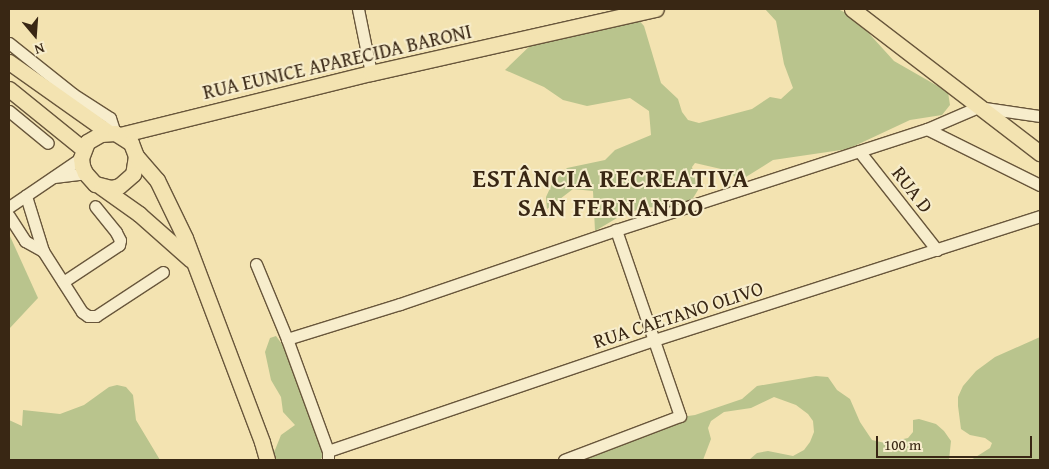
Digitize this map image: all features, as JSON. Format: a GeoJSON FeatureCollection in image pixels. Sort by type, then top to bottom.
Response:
{"type":"FeatureCollection","features":[{"type":"Feature","properties":{"kind":"main road","name":"RUA EUNICE APARECIDA BARONI"},"geometry":{"type":"LineString","coordinates":[[122,140],[145,128],[371,73],[656,9]]}},
{"type":"Feature","properties":{"kind":"main road"},"geometry":{"type":"LineString","coordinates":[[852,9],[1040,154]]}},
{"type":"Feature","properties":{"kind":"main road"},"geometry":{"type":"LineString","coordinates":[[9,62],[122,140],[157,180],[194,263],[262,442],[267,460]]}},
{"type":"Feature","properties":{"kind":"main road"},"geometry":{"type":"LineString","coordinates":[[9,89],[82,154],[85,173],[95,184],[120,186],[133,174],[122,140]]}},
{"type":"Feature","properties":{"kind":"main road"},"geometry":{"type":"LineString","coordinates":[[82,154],[93,137],[122,140]]}},
{"type":"Feature","properties":{"kind":"main road"},"geometry":{"type":"LineString","coordinates":[[102,186],[139,214],[194,263]]}},
{"type":"Feature","properties":{"kind":"street"},"geometry":{"type":"LineString","coordinates":[[358,9],[371,73]]}},
{"type":"Feature","properties":{"kind":"street"},"geometry":{"type":"LineString","coordinates":[[9,43],[73,94],[110,118],[122,140]]}},
{"type":"Feature","properties":{"kind":"street"},"geometry":{"type":"LineString","coordinates":[[288,339],[400,304],[616,230],[927,128],[978,107],[1040,116]]}},
{"type":"Feature","properties":{"kind":"street"},"geometry":{"type":"LineString","coordinates":[[9,111],[48,143]]}},
{"type":"Feature","properties":{"kind":"street"},"geometry":{"type":"LineString","coordinates":[[927,128],[1040,185]]}},
{"type":"Feature","properties":{"kind":"street","name":"RUA D"},"geometry":{"type":"LineString","coordinates":[[858,151],[937,250]]}},
{"type":"Feature","properties":{"kind":"street"},"geometry":{"type":"LineString","coordinates":[[9,208],[54,177],[82,154]]}},
{"type":"Feature","properties":{"kind":"street"},"geometry":{"type":"LineString","coordinates":[[54,177],[85,173]]}},
{"type":"Feature","properties":{"kind":"street"},"geometry":{"type":"LineString","coordinates":[[26,196],[43,251],[82,312],[88,316],[96,316],[162,272]]}},
{"type":"Feature","properties":{"kind":"street"},"geometry":{"type":"LineString","coordinates":[[63,282],[119,245],[120,240],[116,232],[95,206]]}},
{"type":"Feature","properties":{"kind":"street"},"geometry":{"type":"LineString","coordinates":[[9,216],[25,241],[43,251]]}},
{"type":"Feature","properties":{"kind":"street","name":"RUA CAETANO OLIVO"},"geometry":{"type":"LineString","coordinates":[[328,456],[654,340],[1040,216]]}},
{"type":"Feature","properties":{"kind":"street"},"geometry":{"type":"LineString","coordinates":[[564,460],[680,416],[616,230]]}},
{"type":"Feature","properties":{"kind":"street"},"geometry":{"type":"LineString","coordinates":[[256,264],[288,339],[328,456]]}},
{"type":"Feature","properties":{"kind":"green space"},"geometry":{"type":"Polygon","coordinates":[[[765,9],[838,9],[854,17],[894,61],[948,92],[950,105],[942,115],[910,120],[848,149],[773,160],[741,180],[721,169],[695,163],[692,167],[698,190],[690,203],[669,208],[644,207],[617,218],[595,231],[593,191],[573,189],[547,209],[546,197],[552,184],[567,168],[605,160],[615,150],[651,135],[649,111],[630,98],[587,106],[563,100],[544,87],[505,70],[534,42],[637,18],[644,26],[661,83],[678,99],[682,112],[688,120],[699,123],[752,109],[770,97],[781,99],[793,88],[784,64],[776,21],[765,9]]]}},
{"type":"Feature","properties":{"kind":"green space"},"geometry":{"type":"Polygon","coordinates":[[[9,234],[38,298],[9,329],[9,234]]]}},
{"type":"Feature","properties":{"kind":"green space"},"geometry":{"type":"Polygon","coordinates":[[[276,336],[299,367],[325,454],[320,460],[262,460],[275,450],[281,435],[295,425],[283,412],[281,397],[271,380],[265,352],[270,338],[276,336]]]}},
{"type":"Feature","properties":{"kind":"green space"},"geometry":{"type":"Polygon","coordinates":[[[1040,337],[1040,460],[971,460],[990,448],[992,443],[985,438],[970,435],[961,429],[958,397],[963,386],[976,371],[995,357],[1040,337]]]}},
{"type":"Feature","properties":{"kind":"green space"},"geometry":{"type":"Polygon","coordinates":[[[816,376],[828,377],[837,390],[850,399],[860,422],[872,440],[885,443],[908,438],[913,432],[913,420],[919,419],[936,424],[944,431],[951,441],[949,460],[749,460],[757,453],[768,451],[793,456],[804,450],[814,432],[813,421],[808,414],[796,405],[774,397],[751,408],[724,412],[711,421],[708,428],[711,439],[703,460],[583,460],[611,437],[667,419],[695,415],[742,399],[757,386],[816,376]]]}},
{"type":"Feature","properties":{"kind":"green space"},"geometry":{"type":"Polygon","coordinates":[[[117,385],[126,387],[133,395],[136,420],[160,460],[9,460],[9,420],[22,426],[23,410],[60,414],[84,405],[109,387],[117,385]]]}},
{"type":"Feature","properties":{"kind":"district","name":"ESTÂNCIA RECREATIVA SAN FERNANDO"},"geometry":{"type":"Point","coordinates":[611,194]}}]}
